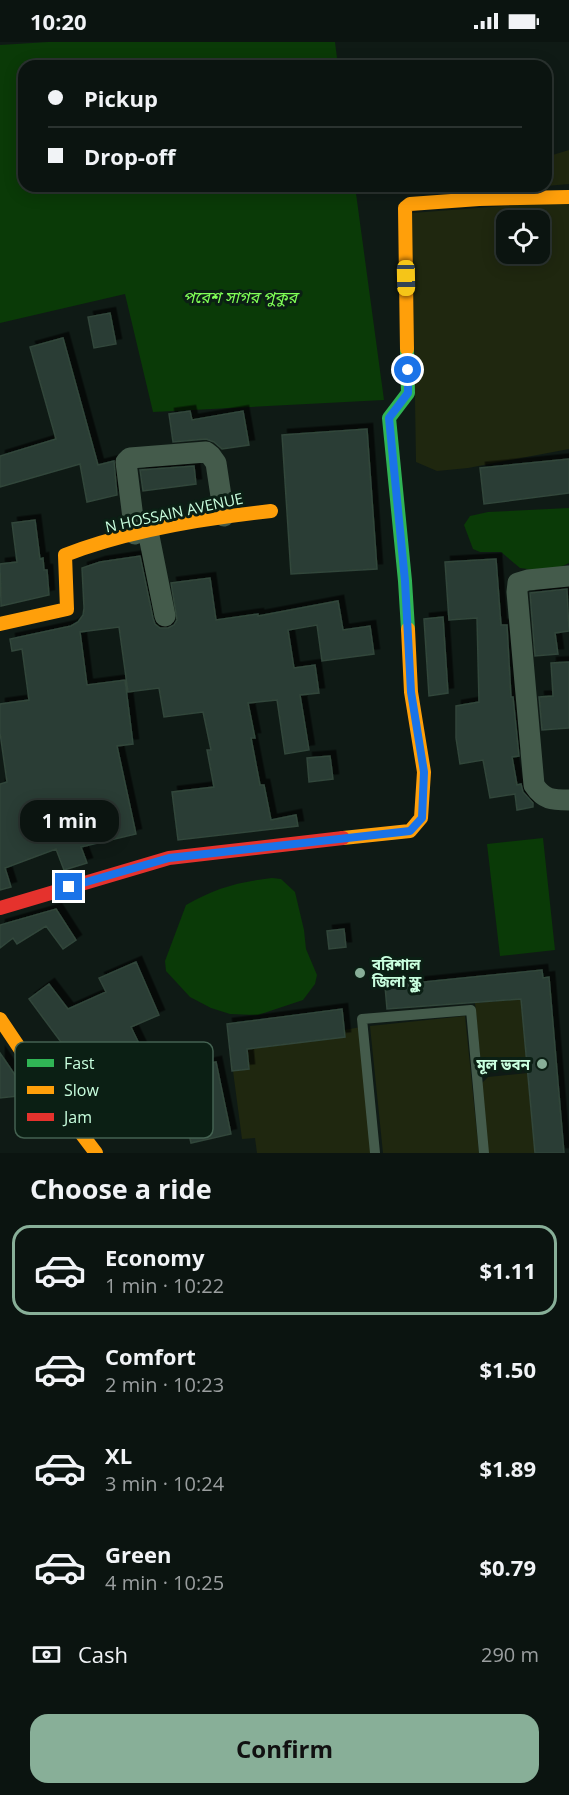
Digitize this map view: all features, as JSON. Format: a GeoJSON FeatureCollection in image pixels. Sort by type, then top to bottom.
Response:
{"type":"FeatureCollection","features":[{"type":"Feature","properties":{"kind":"street"},"geometry":{"type":"LineString","coordinates":[[0,908],[169,858],[410,831],[422,818],[424,772],[411,692],[405,581],[389,418],[408,393],[405,208],[410,204],[480,199],[569,197]]}},
{"type":"Feature","properties":{"kind":"street"},"geometry":{"type":"LineString","coordinates":[[165,616],[126,462],[130,458],[206,452],[216,463],[224,516]]}},
{"type":"Feature","properties":{"kind":"street","name":"N HOSSAIN AVENUE"},"geometry":{"type":"LineString","coordinates":[[0,624],[67,609],[65,555],[142,532],[224,516],[271,511]]}},
{"type":"Feature","properties":{"kind":"street"},"geometry":{"type":"LineString","coordinates":[[569,576],[518,583],[517,592],[534,785],[540,795],[550,800],[569,800]]}},
{"type":"Feature","properties":{"kind":"street"},"geometry":{"type":"LineString","coordinates":[[0,1019],[15,1042]]}},
{"type":"Feature","properties":{"kind":"street"},"geometry":{"type":"LineString","coordinates":[[85,1138],[96,1153]]}},
{"type":"Feature","properties":{"kind":"lane"},"geometry":{"type":"LineString","coordinates":[[375,1153],[362,1019],[471,1010],[484,1153]]}},
{"type":"Feature","properties":{"kind":"shaded area"},"geometry":{"type":"Polygon","coordinates":[[[569,150],[569,184],[552,185],[552,155],[569,150]]]}},
{"type":"Feature","properties":{"kind":"shaded area"},"geometry":{"type":"Polygon","coordinates":[[[569,201],[569,449],[468,468],[437,471],[416,462],[412,213],[569,201]]]}},
{"type":"Feature","properties":{"kind":"shaded area"},"geometry":{"type":"Polygon","coordinates":[[[521,999],[527,1061],[487,1066],[480,1056],[475,1003],[521,999]]]}},
{"type":"Feature","properties":{"kind":"shaded area"},"geometry":{"type":"Polygon","coordinates":[[[465,1016],[479,1153],[383,1153],[370,1026],[465,1016]]]}},
{"type":"Feature","properties":{"kind":"shaded area"},"geometry":{"type":"Polygon","coordinates":[[[361,1027],[372,1153],[257,1153],[255,1138],[242,1139],[233,1071],[249,1069],[247,1049],[345,1037],[344,1030],[361,1027]]]}},
{"type":"Feature","properties":{"kind":"shaded area"},"geometry":{"type":"Polygon","coordinates":[[[528,1073],[535,1153],[488,1153],[481,1084],[488,1077],[528,1073]]]}},
{"type":"Feature","properties":{"kind":"water","name":"পরেশ সাগর পুকুর"},"geometry":{"type":"Polygon","coordinates":[[[48,42],[335,42],[337,60],[18,60],[18,192],[356,192],[384,400],[153,412],[125,294],[0,323],[0,45],[48,42]]]}},
{"type":"Feature","properties":{"kind":"water"},"geometry":{"type":"Polygon","coordinates":[[[569,508],[569,563],[550,572],[520,568],[501,552],[480,552],[473,549],[464,525],[470,516],[488,512],[569,508]]]}},
{"type":"Feature","properties":{"kind":"water"},"geometry":{"type":"Polygon","coordinates":[[[543,838],[555,950],[500,956],[487,844],[543,838]]]}},
{"type":"Feature","properties":{"kind":"water"},"geometry":{"type":"Polygon","coordinates":[[[272,878],[281,879],[295,892],[306,949],[317,975],[315,984],[303,1000],[258,1015],[230,1014],[211,1008],[190,997],[166,971],[165,961],[186,905],[227,887],[272,878]]]}},
{"type":"Feature","properties":{"kind":"building"},"geometry":{"type":"Polygon","coordinates":[[[110,313],[116,344],[94,348],[88,317],[110,313]]]}},
{"type":"Feature","properties":{"kind":"building"},"geometry":{"type":"Polygon","coordinates":[[[63,338],[98,465],[114,461],[117,495],[87,502],[80,464],[0,487],[0,456],[56,439],[30,347],[63,338]]]}},
{"type":"Feature","properties":{"kind":"building"},"geometry":{"type":"Polygon","coordinates":[[[190,411],[192,420],[243,411],[249,445],[222,449],[206,439],[173,442],[169,414],[190,411]]]}},
{"type":"Feature","properties":{"kind":"building"},"geometry":{"type":"Polygon","coordinates":[[[367,429],[377,569],[291,574],[282,435],[367,429]]]}},
{"type":"Feature","properties":{"kind":"building"},"geometry":{"type":"Polygon","coordinates":[[[569,459],[569,493],[484,504],[480,468],[569,459]]]}},
{"type":"Feature","properties":{"kind":"building"},"geometry":{"type":"Polygon","coordinates":[[[194,466],[196,484],[143,491],[140,470],[194,466]]]}},
{"type":"Feature","properties":{"kind":"building"},"geometry":{"type":"Polygon","coordinates":[[[35,520],[40,559],[43,558],[44,570],[47,570],[49,595],[1,606],[0,564],[17,562],[12,523],[35,520]]]}},
{"type":"Feature","properties":{"kind":"building"},"geometry":{"type":"Polygon","coordinates":[[[140,556],[153,618],[155,624],[160,628],[168,628],[177,620],[171,583],[210,578],[216,620],[258,614],[258,616],[338,601],[343,630],[370,626],[374,654],[322,661],[317,625],[288,630],[294,668],[315,665],[319,693],[300,695],[309,750],[285,754],[277,700],[248,703],[255,738],[251,738],[260,785],[264,785],[271,820],[296,815],[298,826],[178,840],[172,792],[214,787],[207,750],[211,750],[203,712],[164,717],[159,688],[128,692],[119,627],[80,632],[87,685],[125,680],[133,744],[117,746],[136,834],[81,847],[87,863],[64,870],[56,849],[5,868],[11,887],[0,890],[0,784],[7,782],[0,733],[0,704],[29,700],[22,649],[12,651],[10,639],[71,626],[78,622],[83,615],[84,608],[82,568],[100,562],[140,556]]]}},
{"type":"Feature","properties":{"kind":"building"},"geometry":{"type":"Polygon","coordinates":[[[496,559],[501,625],[507,625],[511,697],[513,697],[519,756],[512,757],[517,785],[521,784],[523,792],[533,803],[533,807],[517,810],[515,794],[490,798],[483,760],[460,764],[456,738],[456,706],[479,702],[477,618],[449,620],[445,562],[496,559]]]}},
{"type":"Feature","properties":{"kind":"building"},"geometry":{"type":"Polygon","coordinates":[[[567,589],[569,631],[555,633],[558,654],[535,656],[530,593],[567,589]]]}},
{"type":"Feature","properties":{"kind":"building"},"geometry":{"type":"Polygon","coordinates":[[[443,617],[448,693],[429,696],[424,619],[443,617]]]}},
{"type":"Feature","properties":{"kind":"building"},"geometry":{"type":"Polygon","coordinates":[[[569,662],[569,728],[542,730],[539,697],[553,696],[551,663],[569,662]]]}},
{"type":"Feature","properties":{"kind":"building"},"geometry":{"type":"Polygon","coordinates":[[[330,756],[333,779],[309,782],[307,758],[330,756]]]}},
{"type":"Feature","properties":{"kind":"building"},"geometry":{"type":"Polygon","coordinates":[[[56,909],[76,940],[63,949],[46,926],[17,944],[13,938],[0,948],[0,925],[56,909]]]}},
{"type":"Feature","properties":{"kind":"building"},"geometry":{"type":"Polygon","coordinates":[[[344,929],[346,947],[329,949],[327,931],[344,929]]]}},
{"type":"Feature","properties":{"kind":"building"},"geometry":{"type":"Polygon","coordinates":[[[136,962],[159,1015],[131,1027],[138,1042],[61,1042],[29,999],[49,984],[68,1009],[106,992],[99,978],[136,962]]]}},
{"type":"Feature","properties":{"kind":"building","name":"মূল ভবন"},"geometry":{"type":"Polygon","coordinates":[[[542,970],[543,978],[549,977],[564,1153],[535,1153],[521,999],[387,1009],[385,986],[542,970]]]}},
{"type":"Feature","properties":{"kind":"building"},"geometry":{"type":"Polygon","coordinates":[[[342,1009],[345,1037],[247,1049],[249,1069],[232,1071],[227,1024],[342,1009]]]}},
{"type":"Feature","properties":{"kind":"building"},"geometry":{"type":"Polygon","coordinates":[[[0,1053],[15,1075],[15,1096],[0,1098],[0,1053]]]}},
{"type":"Feature","properties":{"kind":"building"},"geometry":{"type":"Polygon","coordinates":[[[216,1062],[231,1134],[191,1143],[190,1138],[213,1138],[213,1063],[216,1062]]]}},
{"type":"Feature","properties":{"kind":"traffic: fast"},"geometry":{"type":"LineString","coordinates":[[407,349],[408,393],[389,418],[408,629]]}},
{"type":"Feature","properties":{"kind":"traffic: slow"},"geometry":{"type":"LineString","coordinates":[[407,349],[405,208],[410,204],[479,199],[569,197]]}},
{"type":"Feature","properties":{"kind":"traffic: slow"},"geometry":{"type":"LineString","coordinates":[[0,624],[67,609],[65,555],[140,532],[220,517],[271,511]]}},
{"type":"Feature","properties":{"kind":"traffic: slow"},"geometry":{"type":"LineString","coordinates":[[343,838],[410,831],[421,818],[424,772],[411,692],[408,629]]}},
{"type":"Feature","properties":{"kind":"traffic: slow"},"geometry":{"type":"LineString","coordinates":[[0,1019],[15,1042]]}},
{"type":"Feature","properties":{"kind":"traffic: slow"},"geometry":{"type":"LineString","coordinates":[[85,1138],[96,1153]]}},
{"type":"Feature","properties":{"kind":"traffic: jam"},"geometry":{"type":"LineString","coordinates":[[0,908],[169,858],[343,838]]}},
{"type":"Feature","properties":{"kind":"place","name":"বরিশাল জিলা স্কুল"},"geometry":{"type":"Point","coordinates":[360,973]}},
{"type":"Feature","properties":{"kind":"place","name":"মূল ভবন"},"geometry":{"type":"Point","coordinates":[542,1064]}},
{"type":"Feature","properties":{"kind":"route"},"geometry":{"type":"LineString","coordinates":[[69,887],[169,858],[410,831],[422,818],[424,772],[411,692],[405,581],[389,418],[408,393],[408,370]]}}]}
